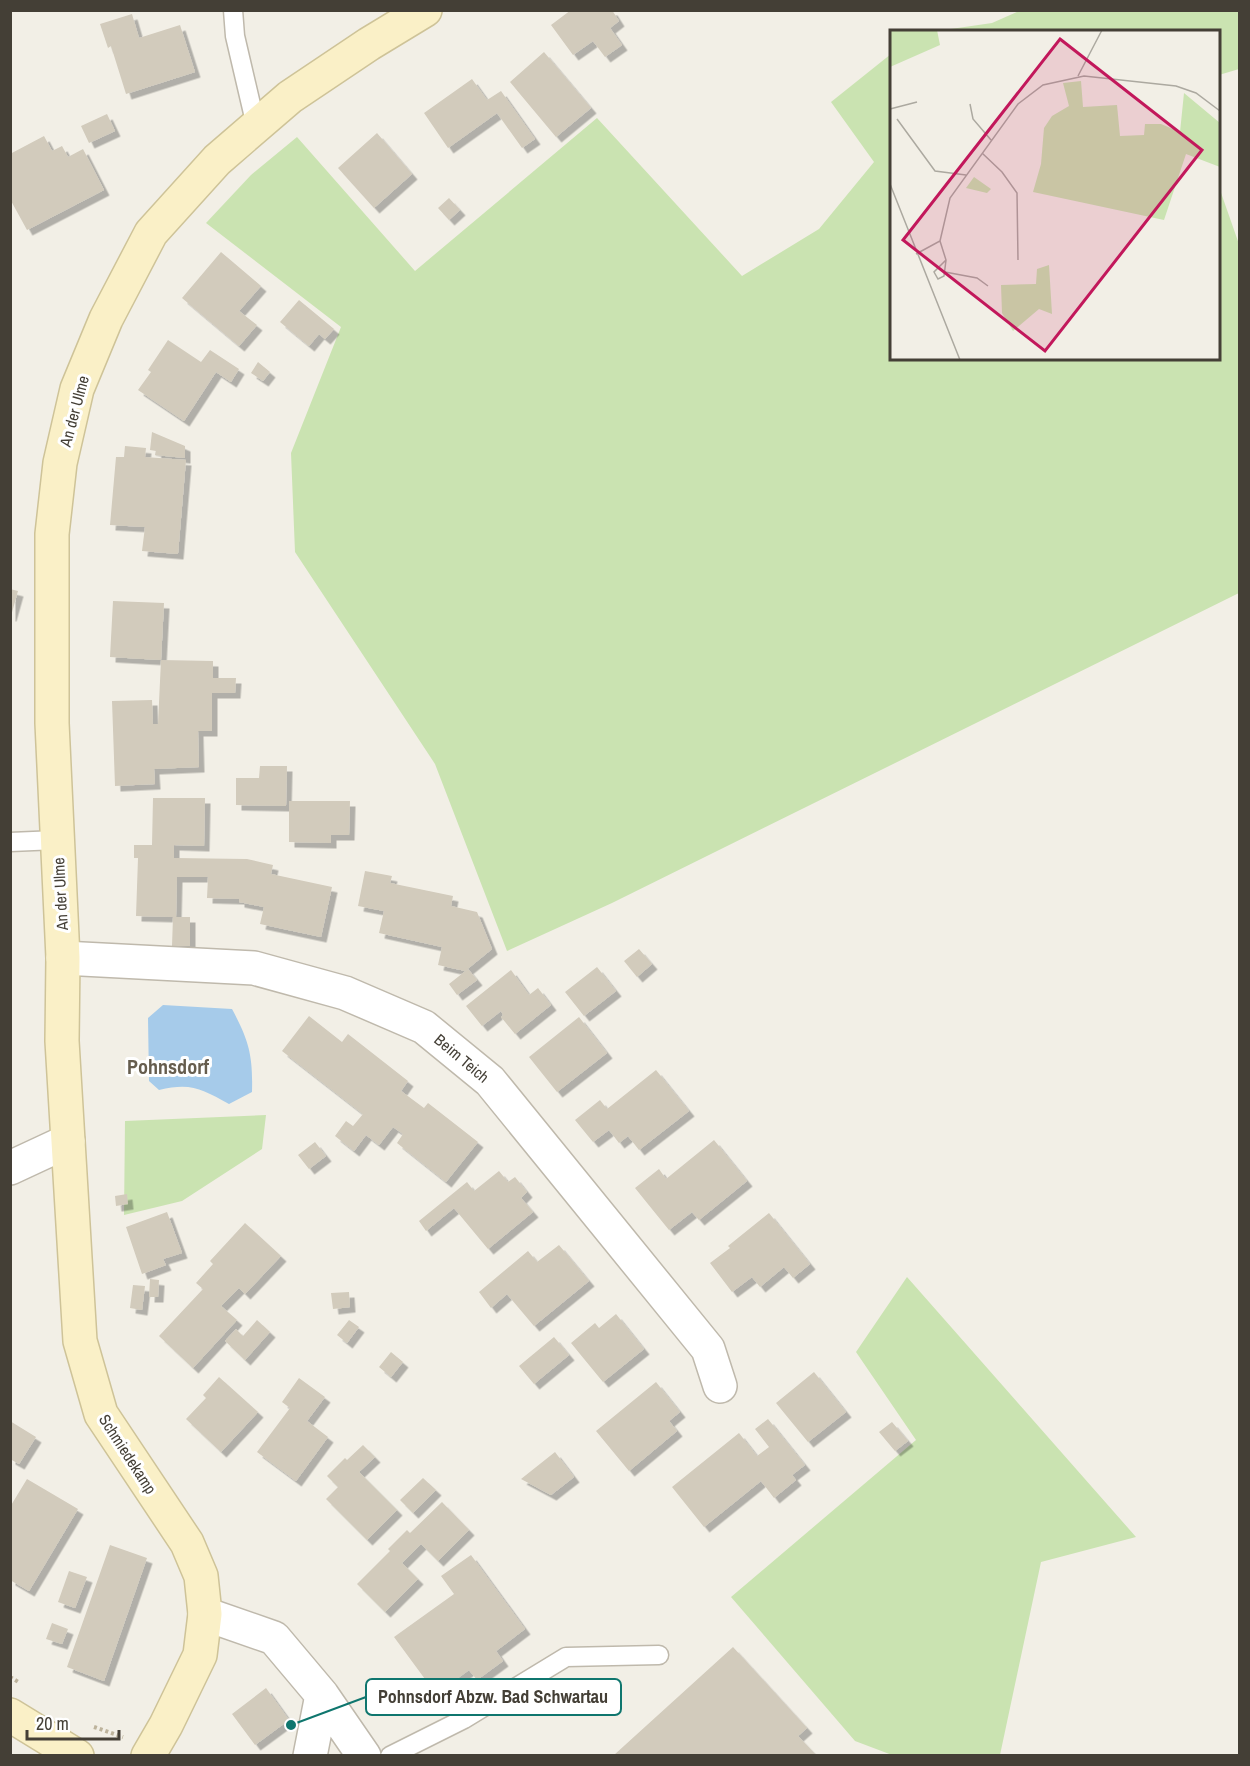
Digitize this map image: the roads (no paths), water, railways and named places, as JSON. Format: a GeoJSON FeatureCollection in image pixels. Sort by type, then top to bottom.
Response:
{"type":"FeatureCollection","features":[{"type":"Feature","properties":{"kind":"main road","name":"An der Ulme"},"geometry":{"type":"LineString","coordinates":[[63,958],[52,723],[52,534],[60,463],[77,389],[106,319],[151,233],[217,160],[290,98],[349,57],[425,10]]}},
{"type":"Feature","properties":{"kind":"main road","name":"Schmiedekamp"},"geometry":{"type":"LineString","coordinates":[[63,958],[62,1041],[80,1341],[101,1414],[187,1543],[201,1576],[205,1614],[200,1654],[166,1725],[149,1754]]}},
{"type":"Feature","properties":{"kind":"main road"},"geometry":{"type":"LineString","coordinates":[[10,1715],[77,1755]]}},
{"type":"Feature","properties":{"kind":"street","name":"Beim Teich"},"geometry":{"type":"LineString","coordinates":[[63,958],[254,968],[345,993],[423,1027],[490,1081],[526,1122],[708,1349],[720,1386]]}},
{"type":"Feature","properties":{"kind":"street"},"geometry":{"type":"LineString","coordinates":[[10,1168],[68,1141]]}},
{"type":"Feature","properties":{"kind":"street"},"geometry":{"type":"LineString","coordinates":[[205,1614],[274,1638],[322,1695],[364,1755]]}},
{"type":"Feature","properties":{"kind":"street"},"geometry":{"type":"LineString","coordinates":[[310,1755],[322,1695]]}},
{"type":"Feature","properties":{"kind":"lane"},"geometry":{"type":"LineString","coordinates":[[233,10],[235,36],[256,126]]}},
{"type":"Feature","properties":{"kind":"lane"},"geometry":{"type":"LineString","coordinates":[[10,842],[57,840]]}},
{"type":"Feature","properties":{"kind":"lane"},"geometry":{"type":"LineString","coordinates":[[390,1755],[464,1719],[566,1657],[659,1655]]}},
{"type":"Feature","properties":{"kind":"water"},"geometry":{"type":"Polygon","coordinates":[[[163,1005],[232,1009],[249,1049],[252,1092],[229,1104],[196,1088],[180,1087],[159,1090],[149,1081],[148,1018],[163,1005]]]}},
{"type":"Feature","properties":{"kind":"place","name":"Pohnsdorf Abzw. Bad Schwartau"},"geometry":{"type":"Point","coordinates":[291,1725]}},
{"type":"Feature","properties":{"kind":"district","name":"Pohnsdorf"},"geometry":{"type":"Point","coordinates":[168,1067]}}]}
